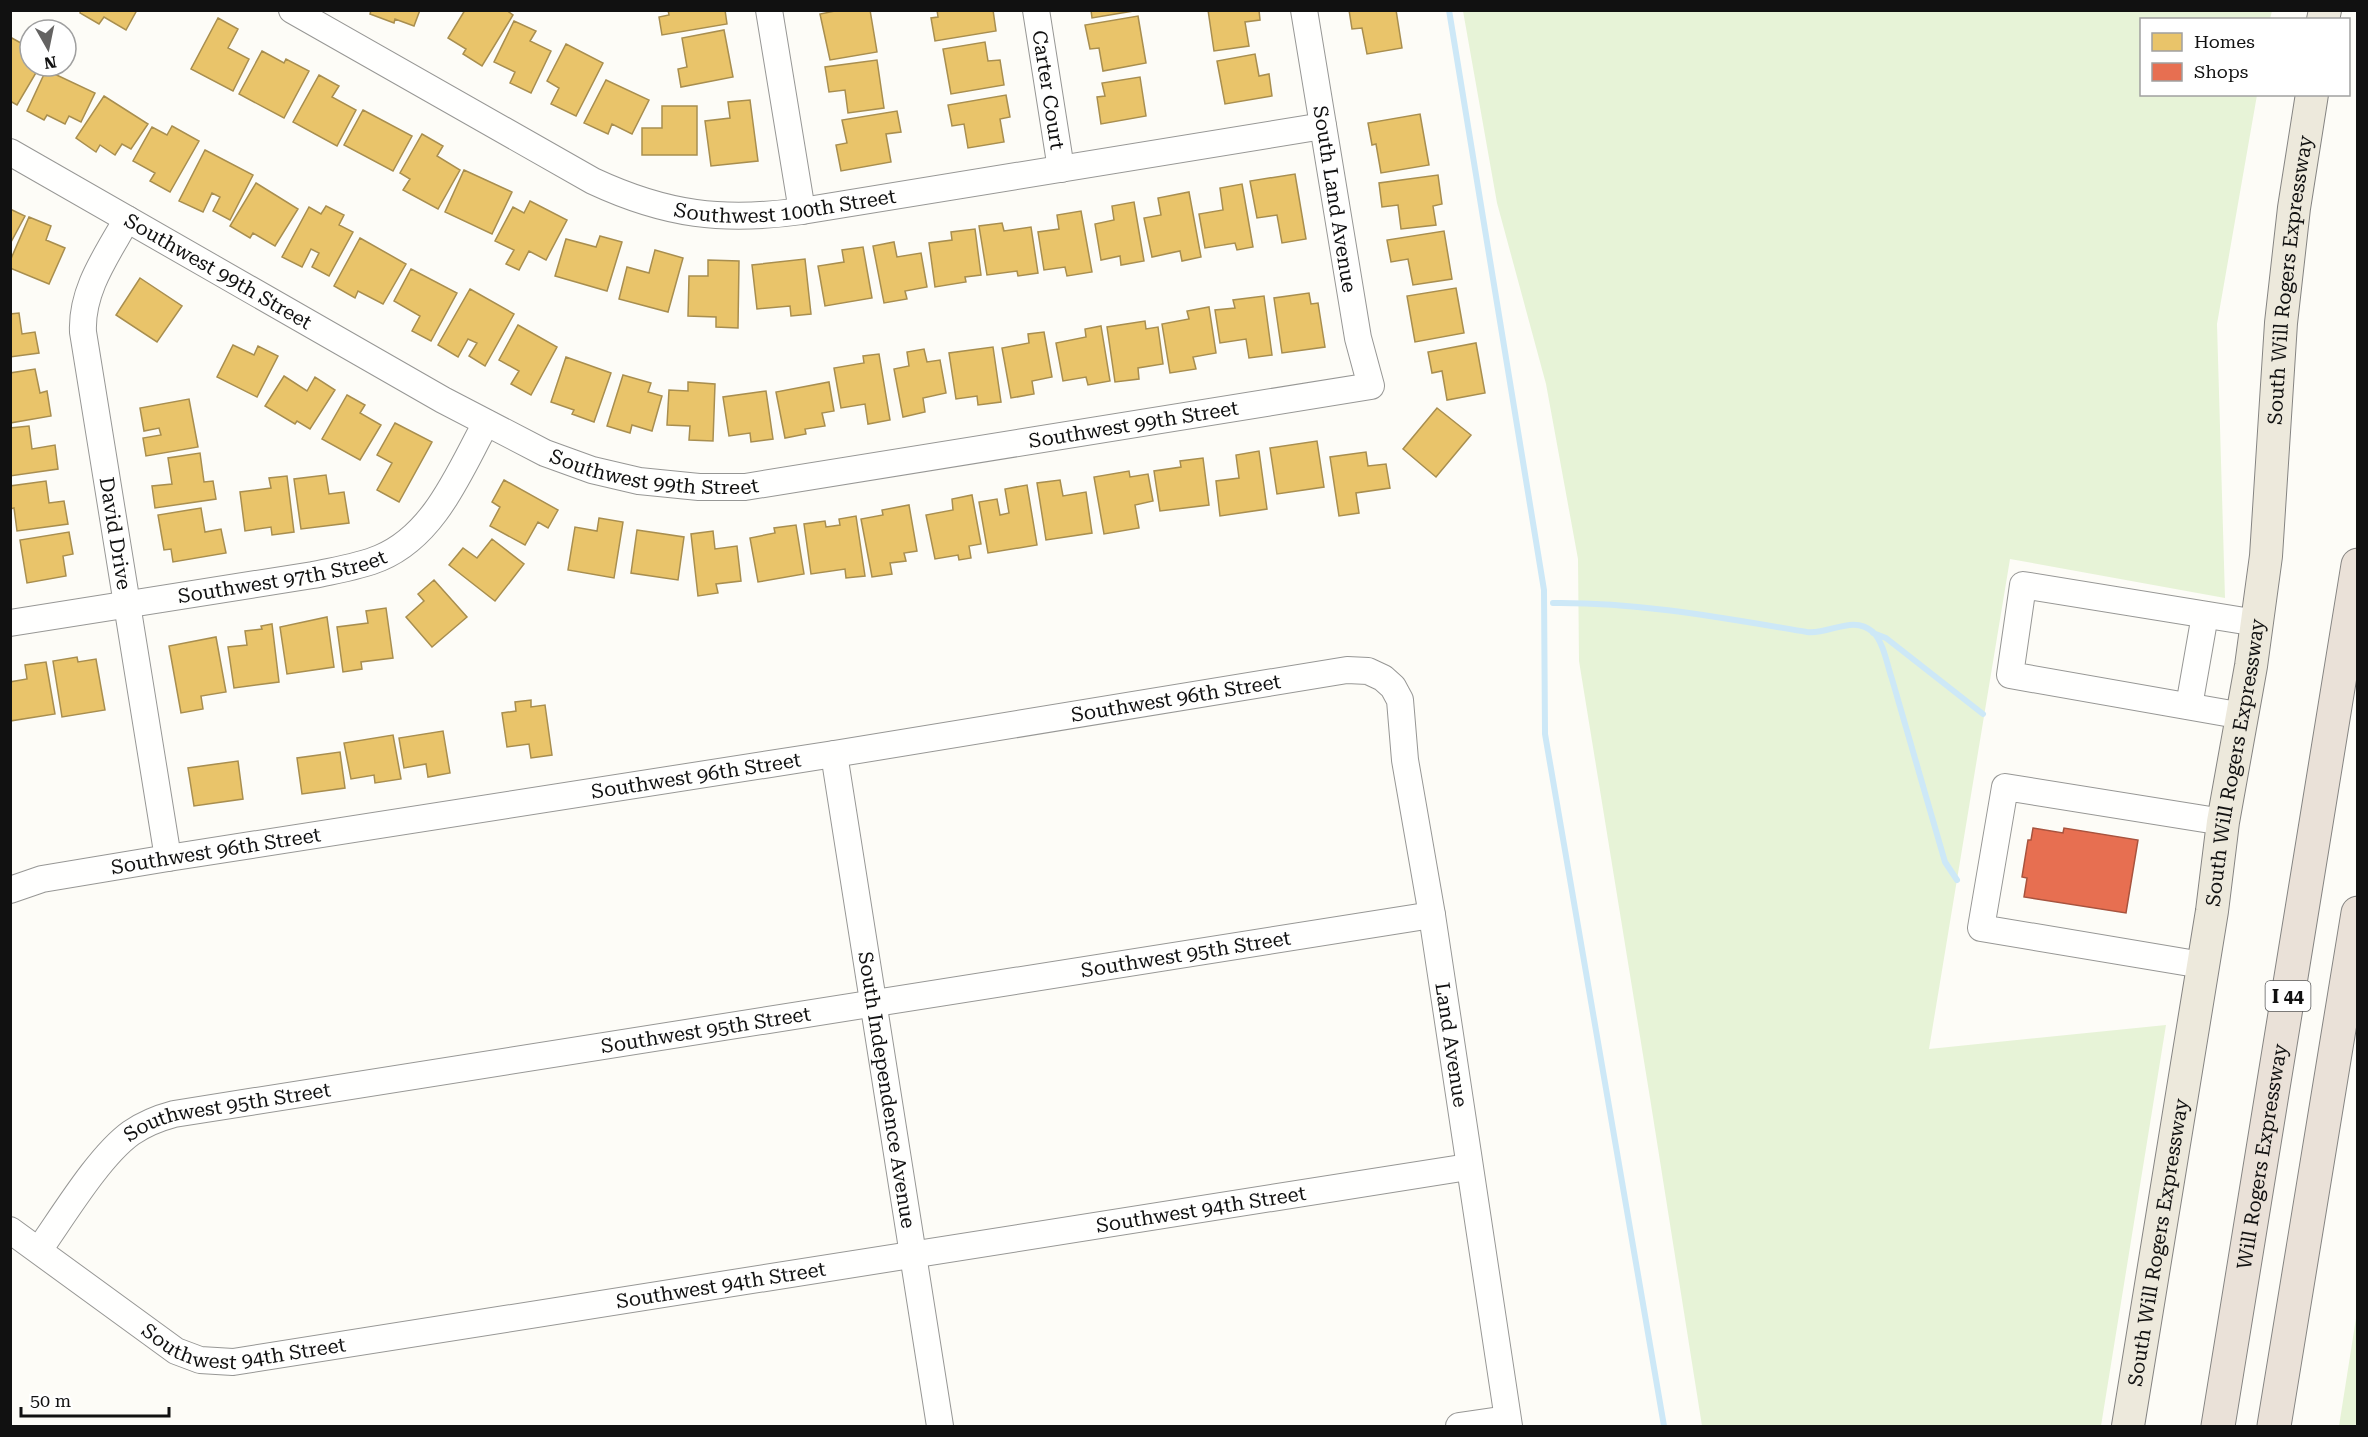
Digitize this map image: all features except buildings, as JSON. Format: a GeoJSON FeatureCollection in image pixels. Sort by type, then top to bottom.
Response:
{"type":"FeatureCollection","features":[{"type":"Feature","properties":{"kind":"highway","name":"Will Rogers Expressway"},"geometry":{"type":"LineString","coordinates":[[2218,1426],[2358,566]]}},
{"type":"Feature","properties":{"kind":"highway"},"geometry":{"type":"LineString","coordinates":[[2274,1426],[2358,913]]}},
{"type":"Feature","properties":{"kind":"main road","name":"South Will Rogers Expressway"},"geometry":{"type":"LineString","coordinates":[[2128,1426],[2223,822],[2257,623],[2266,556],[2281,323],[2294,208],[2312,96]]}},
{"type":"Feature","properties":{"kind":"street"},"geometry":{"type":"LineString","coordinates":[[770,10],[802,211]]}},
{"type":"Feature","properties":{"kind":"street","name":"Carter Court"},"geometry":{"type":"LineString","coordinates":[[1036,10],[1061,169]]}},
{"type":"Feature","properties":{"kind":"street","name":"South Land Avenue"},"geometry":{"type":"LineString","coordinates":[[1304,10],[1358,338],[1371,386]]}},
{"type":"Feature","properties":{"kind":"street","name":"Southwest 100th Street"},"geometry":{"type":"LineString","coordinates":[[295,11],[544,154],[617,192],[662,207],[713,216],[763,216],[802,211],[1323,126]]}},
{"type":"Feature","properties":{"kind":"street","name":"Southwest 99th Street"},"geometry":{"type":"LineString","coordinates":[[10,152],[486,423],[545,453],[610,475],[667,485],[745,487],[1371,386]]}},
{"type":"Feature","properties":{"kind":"street","name":"David Drive"},"geometry":{"type":"LineString","coordinates":[[127,219],[92,284],[85,303],[83,322],[86,357],[129,604],[168,858]]}},
{"type":"Feature","properties":{"kind":"street","name":"Southwest 97th Street"},"geometry":{"type":"LineString","coordinates":[[10,623],[355,567],[382,558],[409,541],[426,524],[441,504],[486,423]]}},
{"type":"Feature","properties":{"kind":"street"},"geometry":{"type":"LineString","coordinates":[[2242,716],[2010,675],[2024,585],[2257,623]]}},
{"type":"Feature","properties":{"kind":"street"},"geometry":{"type":"LineString","coordinates":[[2189,706],[2205,615]]}},
{"type":"Feature","properties":{"kind":"street","name":"Southwest 96th Street"},"geometry":{"type":"LineString","coordinates":[[10,890],[42,879],[168,858],[834,754],[1347,670],[1368,671],[1383,678]]}},
{"type":"Feature","properties":{"kind":"street","name":"Land Avenue"},"geometry":{"type":"LineString","coordinates":[[1383,678],[1393,687],[1400,700],[1405,760],[1432,915],[1508,1423]]}},
{"type":"Feature","properties":{"kind":"street","name":"South Independence Avenue"},"geometry":{"type":"LineString","coordinates":[[834,754],[940,1426]]}},
{"type":"Feature","properties":{"kind":"street"},"geometry":{"type":"LineString","coordinates":[[2202,966],[1982,928],[2006,787],[2223,822]]}},
{"type":"Feature","properties":{"kind":"street","name":"Southwest 95th Street"},"geometry":{"type":"LineString","coordinates":[[39,1250],[112,1151],[131,1133],[164,1117],[874,1002],[1432,915]]}},
{"type":"Feature","properties":{"kind":"street","name":"Southwest 94th Street"},"geometry":{"type":"LineString","coordinates":[[10,1230],[160,1340],[187,1356],[220,1363],[289,1355],[1468,1167]]}},
{"type":"Feature","properties":{"kind":"street"},"geometry":{"type":"LineString","coordinates":[[1459,1426],[1508,1423]]}},
{"type":"Feature","properties":{"kind":"green space"},"geometry":{"type":"Polygon","coordinates":[[[1463,11],[2272,11],[2270,18],[2140,18],[2140,96],[2257,96],[2217,324],[2225,598],[2010,559],[1929,1049],[2166,1025],[2101,1426],[1702,1426],[1579,661],[1578,559],[1546,384],[1497,203],[1463,11]]]}},
{"type":"Feature","properties":{"kind":"green space"},"geometry":{"type":"Polygon","coordinates":[[[2357,1312],[2357,1426],[2339,1426],[2357,1312]]]}},
{"type":"Feature","properties":{"kind":"waterway"},"geometry":{"type":"LineString","coordinates":[[1449,10],[1544,590],[1545,734],[1664,1426]]}},
{"type":"Feature","properties":{"kind":"waterway"},"geometry":{"type":"LineString","coordinates":[[1553,603],[1649,608],[1807,632],[1849,625],[1865,627],[1873,632],[1885,654],[1945,862],[1957,880]]}},
{"type":"Feature","properties":{"kind":"waterway"},"geometry":{"type":"LineString","coordinates":[[1873,633],[1886,638],[1983,714]]}}]}
